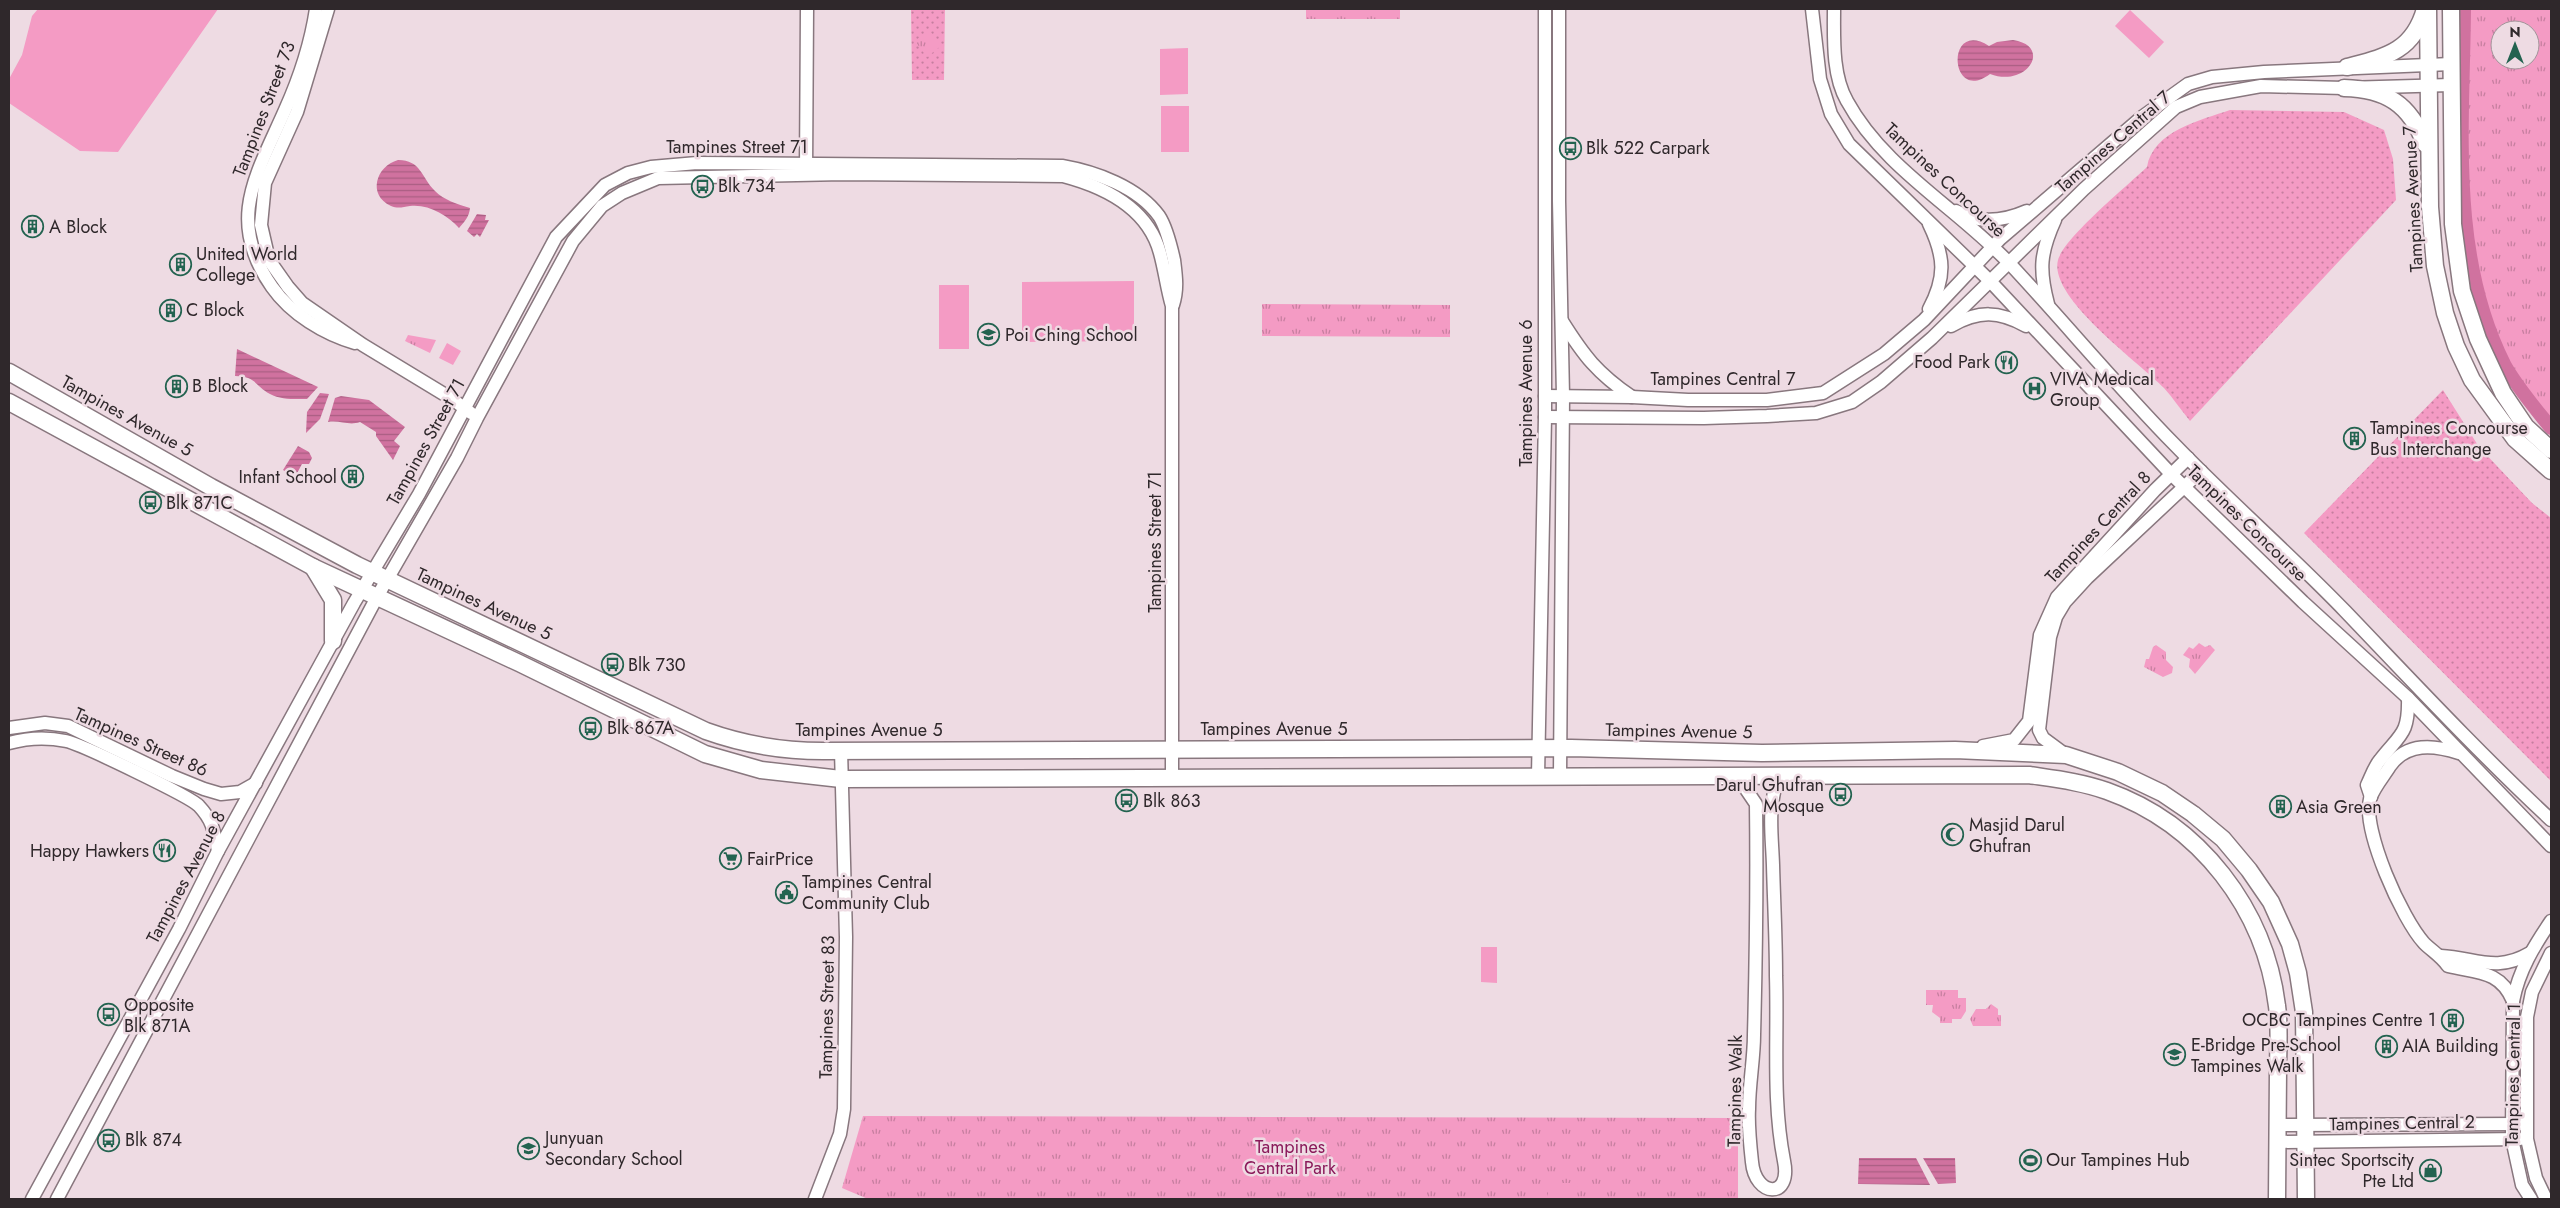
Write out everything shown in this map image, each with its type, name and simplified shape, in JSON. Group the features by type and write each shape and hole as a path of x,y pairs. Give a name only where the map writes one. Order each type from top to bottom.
{"main road":[{"name":"Tampines Avenue 7","path":"2426,9 2430,208 2435,266 2445,313 2456,346 2472,380 2515,439 2551,471"},
{"path":"2347,67 2380,59 2401,48 2416,28 2426,9"},
{"path":"2451,9 2453,224 2462,291 2478,339 2503,393 2526,427 2551,450"},
{"path":"2344,88 2373,91 2401,105 2415,122 2429,155"},
{"name":"Tampines Avenue 5","path":"9,372 211,486 387,580 706,731 736,742 767,748 841,750 1560,748 1762,753 1955,750 2066,755 2118,772 2162,793 2193,814 2223,839 2250,870 2271,902 2290,944 2298,973 2304,1012 2306,1199"},
{"path":"9,402 313,567 705,754 761,770 841,778 2029,775 2080,782 2109,791 2141,806 2179,831 2204,852 2238,894 2260,937 2269,962 2278,1008 2277,1199"},
{"path":"313,567 333,600 334,641"},
{"path":"1762,753 1773,762 1779,776"}],"street":[{"name":"Tampines Street 73","path":"316,9 287,107 254,179 249,204 251,244 257,264 279,296 293,310 340,338 363,345"},
{"name":"Tampines Street 73","path":"328,9 297,112 265,183 261,225 269,260 288,287 308,307 363,345 466,409 477,418"},
{"path":"806,170 807,9"},
{"name":"Tampines Avenue 6","path":"1538,776 1545,417 1545,9"},
{"name":"Tampines Avenue 6","path":"1559,9 1559,201 1563,396 1560,776"},
{"name":"Tampines Concourse","path":"1812,9 1820,79 1831,114 1849,144 1976,266 2171,474 2302,602 2408,698 2551,846"},
{"name":"Tampines Concourse","path":"1834,9 1835,54 1845,99 1872,139 1936,199 2009,262 2048,307 2188,458 2344,609 2466,738 2551,820"},
{"name":"Tampines Central 7","path":"1545,396 1767,400 1822,393 1884,354 1924,320 1992,247 2160,102 2188,84 2212,77 2347,67 2451,64"},
{"name":"Tampines Central 7","path":"1545,417 1704,418 1816,413 1852,402 1881,382 1937,334 2059,213 2176,107 2200,97 2262,86 2344,88 2452,85"},
{"name":"Tampines Street 71","path":"372,572 420,494 556,237 605,185 628,173 663,164 806,170 1063,176 1084,182 1112,194 1133,210 1148,226 1160,252 1172,306 1172,778"},
{"name":"Tampines Street 71","path":"387,580 458,458 477,418 573,241 602,206 622,193 658,178 806,170"},
{"name":"Tampines Central 7","path":"1936,199 1960,214 1976,219 2009,219 2040,205"},
{"name":"Tampines Concourse","path":"2048,307 2042,281 2041,260 2047,239 2059,213"},
{"name":"Tampines Concourse","path":"1924,320 1943,277 1941,255 1926,218"},
{"name":"Tampines Central 7","path":"1937,334 1973,315 1988,313 2014,319 2035,330"},
{"path":"1562,321 1586,358 1604,378 1632,397"},
{"name":"Tampines Central 8","path":"1955,750 2014,740 2020,733 2029,721 2040,635 2057,597 2188,458"},
{"name":"Tampines Central 8","path":"2066,755 2043,738 2039,730 2050,637 2056,617 2065,602 2086,578 2201,471"},
{"name":"Tampines Avenue 8","path":"32,1199 179,929 218,851 372,572"},
{"path":"57,1199 387,580"},
{"path":"2408,698 2406,727 2403,735 2378,762 2367,785 2371,797 2369,824 2383,867 2412,926 2424,943 2441,956 2448,966 2484,974 2503,981 2514,1001"},
{"name":"Tampines Street 86","path":"9,728 45,724 68,726 172,776 221,794 240,792 256,783"},
{"name":"Tampines Street 86","path":"9,743 44,739 66,741 88,748 198,804 213,824 218,851"},
{"path":"2371,797 2397,757 2414,748 2437,746 2462,754"},
{"name":"Tampines Street 83","path":"815,1199 840,1134 844,1109 846,937 841,750"},
{"path":"166,788 172,776"},
{"name":"Tampines Walk","path":"1737,776 1756,804 1754,1036 1748,1106 1749,1137 1754,1177 1760,1184 1771,1189 1783,1184 1786,1169 1777,1114 1776,978 1771,830 1771,798 1779,776"},
{"name":"Tampines Central 1","path":"2531,1199 2522,1184 2512,1139 2514,1001 2516,984 2530,953 2551,921"},
{"path":"2441,956 2486,964 2503,964 2514,962 2530,953"},
{"name":"Tampines Central 1","path":"2546,1199 2536,1178 2527,1138 2527,1017 2532,992 2551,953"},
{"name":"Tampines Central 2","path":"2278,1125 2527,1124"},
{"name":"Tampines Central 2","path":"2277,1142 2527,1138"}],"green space":[{"path":"38,9 218,9 118,152 80,151 9,103 9,79 22,55 32,16"},
{"path":"911,9 945,9 944,80 912,80"},
{"path":"1306,9 1400,9 1400,19 1306,19"},
{"path":"2468,9 2551,9 2551,423 2525,390 2505,357 2490,324 2480,290 2474,254 2468,179"},
{"path":"2130,10 2164,42 2149,58 2115,26"},
{"path":"929,30 941,46 927,57 915,41"},
{"path":"1188,48 1188,94 1160,95 1160,49"},
{"path":"1161,106 1189,106 1189,152 1161,152"},
{"path":"2230,110 2344,112 2384,130 2393,159 2396,200 2190,421 2164,388 2117,347 2081,311 2067,293 2059,275 2058,260 2063,250 2084,226 2147,167 2151,155 2158,144 2180,129"},
{"path":"1134,281 1134,341 1022,342 1022,282"},
{"path":"939,285 969,285 969,349 939,349"},
{"path":"1262,304 1450,305 1450,337 1262,336"},
{"path":"408,335 436,340 430,353 405,341"},
{"path":"447,343 461,351 453,365 439,358"},
{"path":"2443,390 2479,447 2532,503 2551,518 2551,781 2304,533"},
{"path":"2199,643 2205,647 2210,645 2215,650 2195,674 2189,667 2190,659 2183,655 2189,647 2193,649"},
{"path":"2156,645 2166,652 2166,660 2173,667 2172,673 2163,677 2144,667 2146,659 2149,659 2153,647"},
{"path":"1481,947 1497,947 1497,983 1481,982"},
{"path":"1926,990 1958,990 1958,998 1966,998 1966,1011 1961,1019 1952,1019 1952,1023 1940,1023 1940,1018 1932,1012 1933,1005 1926,1005"},
{"path":"1991,1004 1998,1009 1998,1015 2001,1015 2001,1026 1973,1026 1970,1019 1976,1009 1986,1009"},
{"name":"Tampines Central Park","path":"863,1116 1738,1118 1738,1199 868,1199 842,1188"},
{"path":"1548,1183 1578,1183 1577,1199 1548,1199"}],"shaded area":[{"path":"1975,40 1989,46 1997,42 2013,40 2025,44 2031,50 2033,57 2024,71 2003,77 1990,74 1976,81 1966,79 1960,71 1959,51 1965,43"},
{"path":"398,160 412,163 416,166 430,186 442,197 470,208 468,216 459,228 437,211 417,206 396,207 384,201 379,195 377,181 384,168"},
{"path":"477,214 486,215 485,220 489,220 480,237 477,234 474,237 467,231"},
{"path":"237,349 318,387 307,399 274,396 251,380 242,376 235,376"},
{"path":"320,393 329,394 320,419 306,433 307,412"},
{"path":"341,396 369,400 405,427 394,441 400,446 393,460 376,436 376,432 360,422 328,422 335,398"},
{"path":"298,446 309,452 312,458 309,464 302,464 295,477 283,470"},
{"path":"1859,1158 1916,1158 1930,1185 1858,1184"},
{"path":"1923,1158 1955,1158 1956,1183 1938,1184"}],"waterway":[{"path":"2464,9 2462,99 2463,190 2474,279 2486,322 2504,364 2520,389 2551,428"}],"place":[{"name":"Blk 522 Carpark","path":"1570,148"},
{"name":"Blk 734","path":"702,186"},
{"name":"A Block","path":"33,227"},
{"name":"United World College","path":"180,264"},
{"name":"C Block","path":"170,310"},
{"name":"Poi Ching School","path":"989,335"},
{"name":"Food Park","path":"2006,362"},
{"name":"B Block","path":"176,386"},
{"name":"VIVA Medical Group","path":"2034,389"},
{"name":"Tampines Concourse Bus Interchange","path":"2354,438"},
{"name":"Infant School","path":"353,477"},
{"name":"Blk 871C","path":"150,503"},
{"name":"Blk 730","path":"612,665"},
{"name":"Blk 867A","path":"591,728"},
{"name":"Darul Ghufran Mosque","path":"1840,795"},
{"name":"Blk 863","path":"1127,801"},
{"name":"Asia Green","path":"2280,807"},
{"name":"Masjid Darul Ghufran","path":"1953,835"},
{"name":"Happy Hawkers","path":"165,851"},
{"name":"FairPrice","path":"731,859"},
{"name":"Tampines Central Community Club","path":"786,892"},
{"name":"Opposite Blk 871A","path":"108,1015"},
{"name":"OCBC Tampines Centre 1","path":"2452,1020"},
{"name":"AIA Building","path":"2386,1046"},
{"name":"E-Bridge Pre-School Tampines Walk","path":"2175,1055"},
{"name":"Blk 874","path":"109,1140"},
{"name":"Junyuan Secondary School","path":"529,1148"},
{"name":"Our Tampines Hub","path":"2030,1160"},
{"name":"Sintec Sportscity Pte Ltd","path":"2430,1170"}]}
